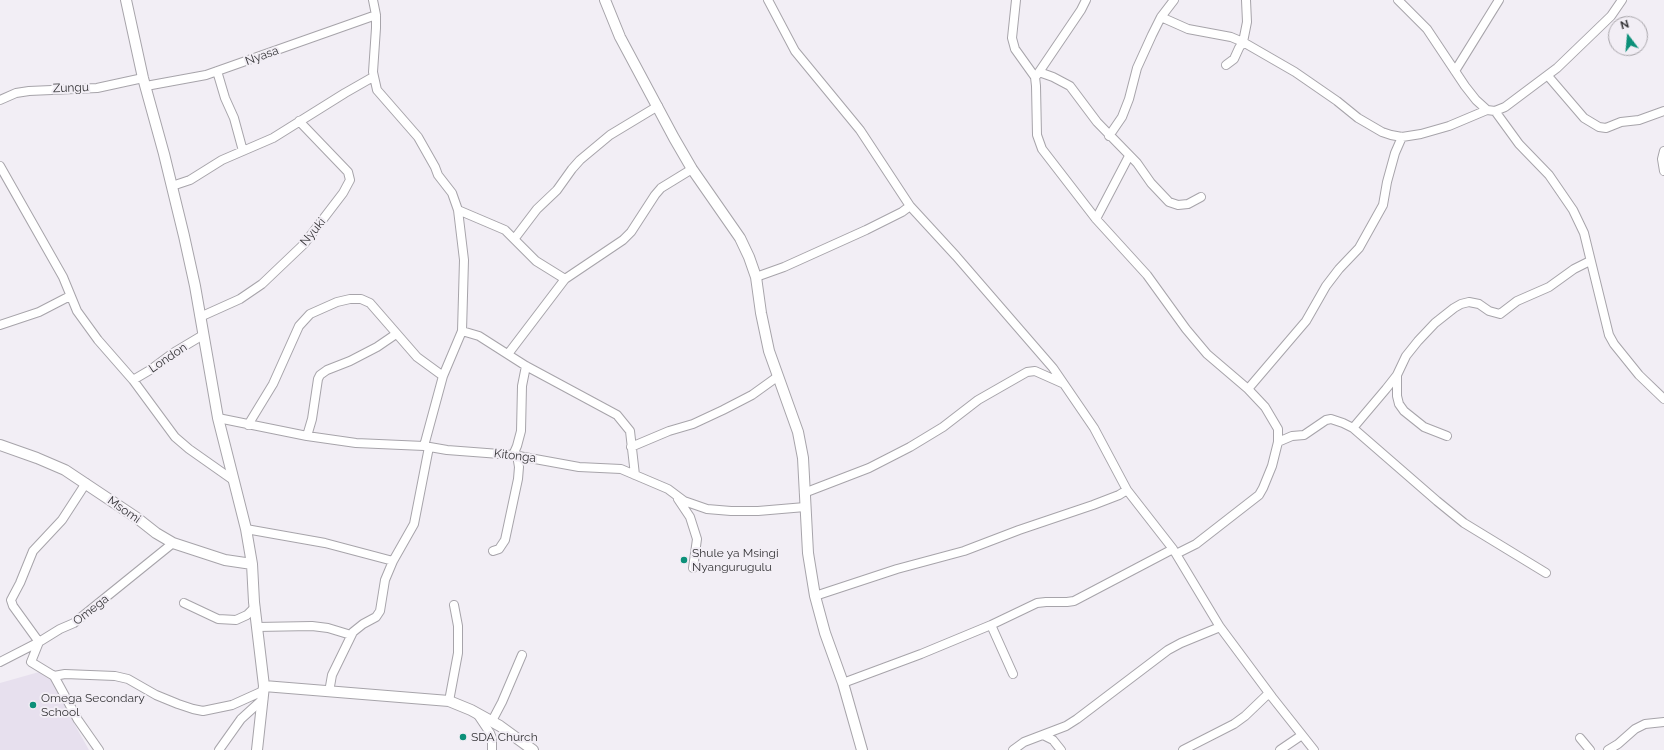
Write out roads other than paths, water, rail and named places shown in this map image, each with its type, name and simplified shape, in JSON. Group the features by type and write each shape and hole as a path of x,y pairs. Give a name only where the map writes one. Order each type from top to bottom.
{"street":[{"path":"126,0 185,243 218,418 246,529 252,564 263,692 257,750"},
{"path":"329,692 332,675 351,635 358,628 376,618 385,580 393,561 414,524 426,447 443,376 462,331 464,260 458,210 452,194 438,175 418,137 381,97 377,90 373,77 376,14 373,0"},
{"path":"605,0 620,37 692,169 740,238 749,257 756,278 766,336 777,377 798,432 803,458 808,553 815,596 825,633 843,683 862,750"},
{"path":"768,0 795,51 860,130 910,206 956,256 1049,363 1094,428 1127,490 1175,552 1220,627 1269,694 1314,750"},
{"path":"1016,0 1012,38 1015,49 1037,75 1053,77 1070,86 1109,136 1129,156 1169,202 1178,205 1188,204 1201,197"},
{"path":"843,683 991,625 1037,603 1067,602 1074,600 1175,552 1196,544 1259,495 1268,478 1278,442 1278,429 1276,423 1265,407 1248,390 1207,354 1186,329 1144,271 1096,219 1046,156 1038,142 1036,120 1037,75 1081,10 1086,0"},
{"path":"1109,136 1122,117 1129,100 1140,63 1161,17 1174,0"},
{"path":"1226,65 1234,59 1243,42 1247,22 1246,0"},
{"path":"1398,0 1426,29 1465,86 1491,110 1519,144 1549,175 1566,199 1584,233 1609,335 1617,348 1639,375 1664,399"},
{"path":"1455,71 1499,0"},
{"path":"1161,17 1188,29 1231,37 1243,42 1294,72 1337,101 1358,118 1382,132 1402,137 1421,134 1449,126 1491,110 1505,107 1548,76 1611,16 1622,0"},
{"name":"Nyasa","path":"145,82 206,75 376,14"},
{"path":"217,71 225,98 234,118 243,151"},
{"path":"1548,76 1584,118 1599,127 1606,128 1620,122 1639,120 1664,111"},
{"path":"172,186 190,180 222,160 274,138 344,93 373,77"},
{"name":"Zungu","path":"0,100 16,93 29,91 97,88 145,82"},
{"path":"515,238 537,209 556,190 580,160 610,135 658,106"},
{"name":"Nyuki","path":"200,317 240,299 262,284 304,244 343,194 350,180 348,172 299,121"},
{"path":"1248,390 1306,321 1326,286 1339,269 1359,248 1383,204 1395,153 1402,137"},
{"path":"1664,151 1662,159 1664,171"},
{"path":"1096,219 1129,156"},
{"path":"0,166 63,277 70,296 78,311 98,340 133,380 175,437 189,449 233,480"},
{"path":"508,354 565,279 623,240 635,227 655,195 668,182 692,169"},
{"path":"756,278 866,230 902,212 910,206"},
{"path":"458,210 497,225 515,238 523,249 536,261 565,279"},
{"path":"1353,428 1397,375 1406,356 1435,323 1461,304 1469,302 1479,304 1489,311 1500,314 1517,301 1549,287 1590,261"},
{"path":"0,325 39,312 70,296"},
{"path":"248,425 275,380 298,326 310,314 337,302 350,299 361,299 373,305 417,357 443,376"},
{"path":"462,331 479,336 526,366 617,415 630,430 634,475"},
{"path":"307,436 312,419 318,379 320,375 327,370 350,361 377,347 396,334"},
{"name":"London","path":"133,380 203,335"},
{"path":"493,551 499,549 505,540 518,479 519,467 515,455 521,431 522,386 526,366"},
{"path":"804,493 869,468 910,447 943,427 978,400 1027,372 1035,371 1063,383"},
{"path":"1397,375 1397,396 1399,404 1404,411 1424,426 1447,436"},
{"path":"631,447 669,431 693,424 723,410 752,395 777,377"},
{"name":"Kitonga","path":"218,418 307,436 356,443 426,447 515,455 579,467 621,469 668,489 675,495 693,505 707,509 758,511 805,507"},
{"path":"1278,442 1292,436 1304,435 1311,432 1326,420 1337,420 1353,428 1452,514 1504,549 1546,573"},
{"name":"Msomi","path":"0,445 38,458 65,470 173,544 225,560 252,564"},
{"path":"86,483 62,520 33,551 20,583 11,600 13,606 39,642 32,662 54,676 78,720 99,750"},
{"path":"815,596 878,575 964,551 1019,530 1094,505 1119,495 1127,490"},
{"path":"675,495 686,510 697,539 693,568"},
{"path":"246,529 325,543 393,561"},
{"name":"Omega","path":"0,662 39,642 60,629 74,623 173,544"},
{"path":"184,603 218,619 236,620 247,615 255,607"},
{"path":"449,701 458,653 458,626 454,605"},
{"path":"991,625 1013,674"},
{"path":"258,627 312,626 328,628 351,635"},
{"path":"1014,750 1024,742 1066,726 1078,719 1168,650 1220,627"},
{"path":"492,722 522,655"},
{"path":"54,676 65,674 115,676 128,679 156,695 178,704 203,711 232,705 263,692 329,692 428,698 449,701 477,713 533,750"},
{"path":"219,750 263,692"},
{"path":"1183,750 1234,724 1246,716 1269,694"},
{"path":"477,713 490,732 492,738 492,750"},
{"path":"1608,750 1618,744 1635,729 1646,724 1664,722"},
{"path":"1280,750 1302,734"},
{"path":"1043,735 1052,740 1061,750"},
{"path":"1580,738 1590,750"}],"place":[{"name":"Shule ya Msingi Nyangurugulu","path":"684,560"},
{"name":"Omega Secondary School","path":"33,705"},
{"name":"SDA Church","path":"463,737"}]}
